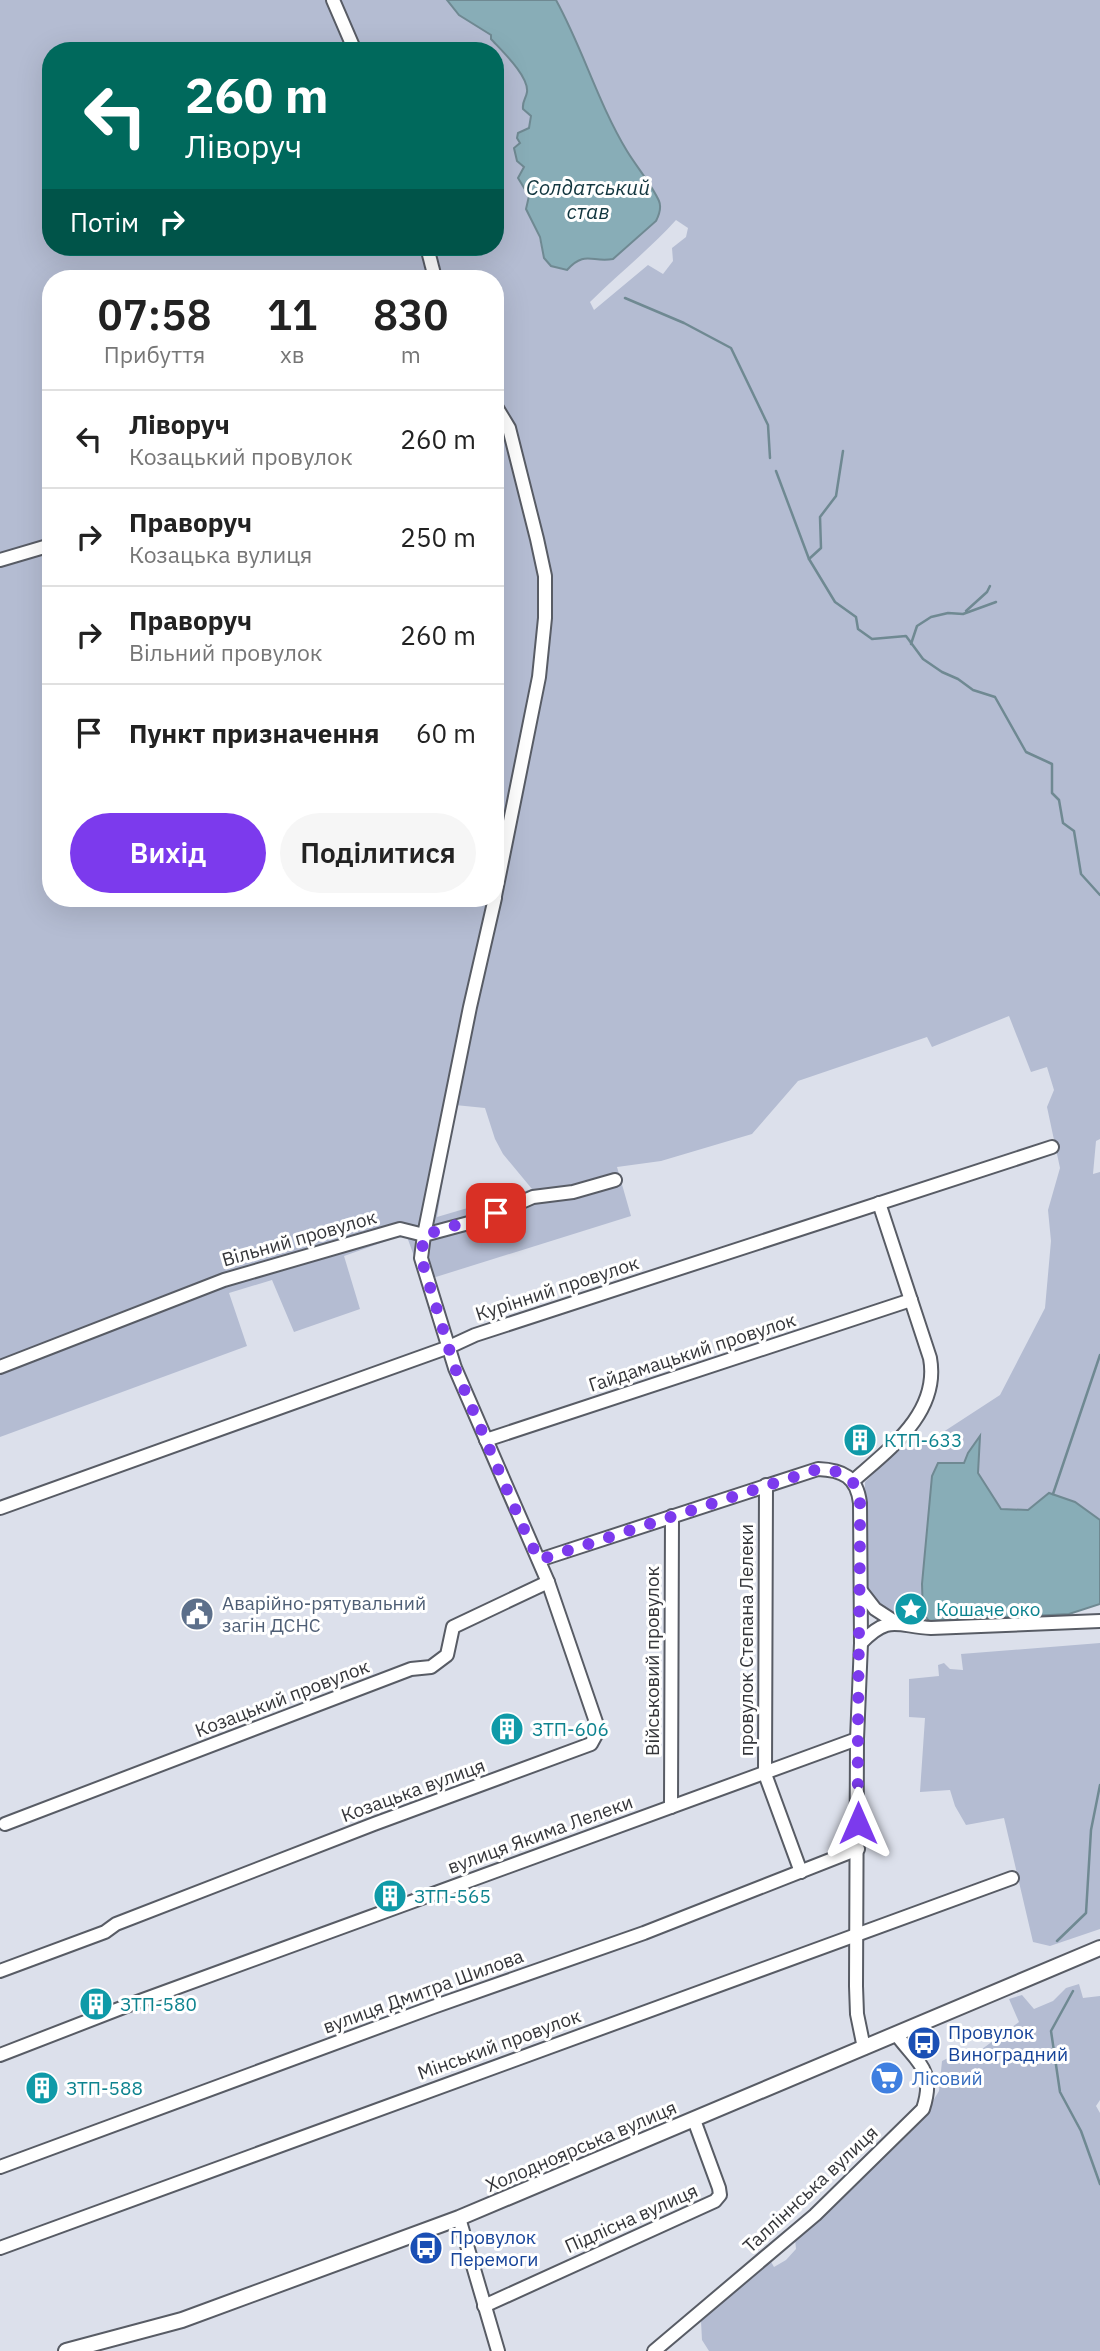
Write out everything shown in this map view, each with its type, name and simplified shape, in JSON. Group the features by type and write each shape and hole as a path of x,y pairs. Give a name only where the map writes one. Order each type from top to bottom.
{"main road":[{"name":"Холодноярська вулиця","path":"66,2351 182,2320 459,2218 1100,1948"}],"street":[{"path":"333,0 351,42"},
{"path":"504,421 509,428 545,576 545,618 539,677 504,852"},
{"path":"0,560 42,548"},
{"path":"424,1235 493,907"},
{"name":"Курінний провулок","path":"0,1508 488,1331 1052,1147"},
{"name":"Вільний провулок","path":"0,1367 224,1280 400,1229 424,1235 480,1220 533,1197 573,1192 615,1180"},
{"path":"853,1481 900,1438 919,1414 932,1387 930,1358 879,1203"},
{"name":"Козацька вулиця","path":"0,1971 105,1932 116,1924 322,1844 591,1744 597,1733 596,1722 548,1582 455,1368 421,1258 424,1235"},
{"name":"Гайдамацький провулок","path":"486,1440 911,1300"},
{"path":"539,1560 818,1469 831,1470 853,1481 860,1503 861,1643 857,1739 856,1934 857,2014 864,2048"},
{"name":"провулок Степана Лелеки","path":"766,1485 765,1774 801,1872"},
{"name":"Військовий провулок","path":"671,1807 672,1516"},
{"name":"Козацький провулок","path":"5,1824 411,1669 431,1667 447,1655 453,1627 548,1582"},
{"path":"860,1591 874,1609 895,1622 912,1627 1100,1621"},
{"path":"861,1643 874,1629 895,1622"},
{"name":"вулиця Якима Лелеки","path":"0,2055 129,2005 857,1739"},
{"name":"вулиця Дмитра Шилова","path":"0,2167 433,2007 644,1933 858,1849"},
{"name":"Мінський провулок","path":"0,2248 1012,1878"},
{"name":"Талліннська вулиця","path":"654,2351 815,2215 923,2109 928,2094 928,2079 921,2062 896,2034"},
{"name":"Підлісна вулиця","path":"484,2306 715,2201 720,2195 719,2188 694,2120"},
{"path":"459,2218 498,2351"}],"shaded area":[{"path":"0,0 447,0 459,15 491,35 493,42 42,42 42,256 504,256 504,54 514,64 526,86 523,109 531,116 529,129 524,132 520,143 524,167 518,178 529,196 526,209 539,237 544,258 575,260 590,257 608,260 613,259 656,221 658,204 650,185 617,133 556,0 1100,0 1100,1139 1096,1141 1093,1174 1100,1172 1100,1520 1075,1502 1053,1494 1028,1510 1001,1509 978,1473 979,1437 964,1463 938,1463 932,1476 922,1584 923,1613 929,1621 899,1617 873,1598 864,1583 865,1482 907,1439 934,1438 1000,1395 1045,1308 1051,1241 1048,1210 1060,1168 1047,1107 1054,1090 1047,1067 1031,1072 1009,1016 932,1047 927,1037 798,1081 752,1134 661,1161 617,1167 631,1216 423,1281 406,1234 344,1256 360,1309 294,1332 272,1280 229,1293 247,1346 0,1437","holes":["676,220 688,228 686,237 672,248 673,261 663,274 648,265 594,310 590,302","455,1105 485,1108 503,1154 532,1189 437,1217"]},
{"path":"1100,1643 1100,1929 1050,1946 1033,1942 1004,1818 966,1825 955,1806 950,1790 920,1792 925,1718 909,1717 909,1679 939,1676 938,1665 944,1663 950,1669 963,1670 961,1654"},
{"path":"1079,1984 1083,1998 1100,1996 1100,2100 1096,2106 1100,2113 1100,2351 709,2351 702,2340 701,2321 770,2260 774,2267 786,2260 796,2249 795,2239 837,2203 928,2109 939,2091 942,2061 956,2054 967,2060 1019,2022 1009,1999 1022,1995 1034,2009 1053,2001 1066,1988"}],"water":[{"name":"Солдатський став","path":"447,0 556,0 617,133 660,204 656,221 613,259 579,260 567,270 551,266 544,258 540,237 526,209 529,196 518,178 524,167 517,161 514,148 520,143 518,133 529,128 531,116 523,109 527,92 524,79 504,53 504,42 494,42 491,35 459,15"},
{"path":"980,1436 978,1473 1001,1509 1028,1510 1049,1493 1075,1502 1100,1520 1100,1604 1069,1614 929,1621 923,1613 922,1584 932,1476 938,1463 964,1463"}],"waterway":[{"path":"625,298 684,323 731,348 768,425 770,458"},
{"path":"809,559 821,548 820,517 836,496 843,451"},
{"path":"776,471 809,559 835,602 856,617 858,629 872,639 906,636 923,659 973,690 995,697 1026,752 1052,764 1052,793 1059,800 1063,823 1074,831 1081,874 1100,895"},
{"path":"966,611 990,586"},
{"path":"911,644 917,626 931,617 948,613 963,614 996,602"},
{"path":"1053,1494 1100,1355"},
{"path":"1057,1941 1086,1913 1091,1830 1100,1785"},
{"path":"1073,1991 1051,2031 1060,2092 1081,2131 1100,2184"}],"place":[{"name":"КТП-633","path":"860,1440"},
{"name":"Кошаче око","path":"911,1609"},
{"name":"Аварійно-рятувальний загін ДСНС","path":"197,1614"},
{"name":"ЗТП-606","path":"507,1729"},
{"name":"ЗТП-565","path":"390,1896"},
{"name":"ЗТП-580","path":"96,2004"},
{"name":"Провулок Виноградний","path":"924,2043"},
{"name":"Лісовий","path":"887,2078"},
{"name":"ЗТП-588","path":"42,2088"},
{"name":"Провулок Перемоги","path":"426,2248"}],"route":[{"path":"496,1213 424,1235 421,1258 455,1368 539,1560 818,1469 843,1474 853,1481 860,1503 858,1823"}]}
